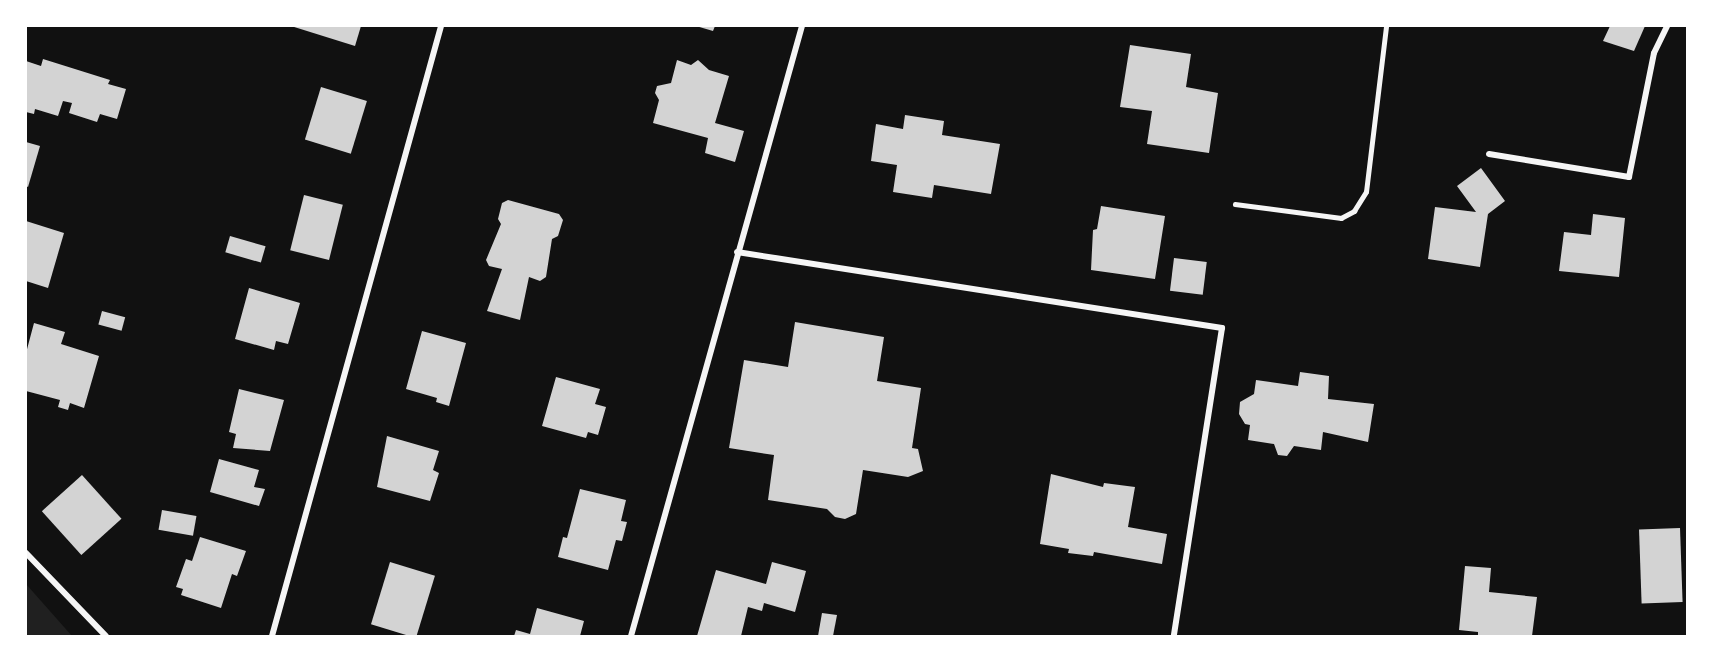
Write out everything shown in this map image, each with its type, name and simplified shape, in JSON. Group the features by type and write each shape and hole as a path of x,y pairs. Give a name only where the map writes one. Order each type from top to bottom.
{"street":[{"path":"272,636 441,26"},
{"path":"631,636 802,26"},
{"path":"1489,154 1629,177 1654,52 1666,26"},
{"path":"737,252 1222,328 1174,636"},
{"path":"26,553 106,636"}],"lane":[{"path":"1235,204 1341,218 1354,211 1366,192 1386,26"}],"shaded area":[{"path":"26,584 72,636 26,636"}],"building":[{"path":"291,26 361,26 355,46"},
{"path":"696,26 715,26 713,31"},
{"path":"1610,26 1645,26 1634,51 1603,41"},
{"path":"1130,45 1191,54 1186,87 1218,93 1209,153 1147,144 1152,111 1120,107"},
{"path":"43,59 110,80 108,84 126,89 117,119 100,114 97,122 69,113 72,103 63,101 58,116 35,109 34,114 26,112 26,61 41,66"},
{"path":"677,60 691,65 698,60 709,70 729,76 715,123 744,131 735,162 705,153 708,138 653,123 659,100 655,93 657,86 671,83"},
{"path":"321,87 367,101 351,154 305,140"},
{"path":"905,115 944,121 942,135 1000,144 991,194 934,185 932,198 893,192 897,165 871,161 876,124 903,129"},
{"path":"26,142 40,146 28,187 26,186"},
{"path":"1481,168 1505,201 1488,214 1480,267 1428,259 1435,207 1476,212 1457,186"},
{"path":"304,195 343,205 329,260 290,250"},
{"path":"508,200 559,214 563,220 558,236 552,239 546,277 540,281 529,277 520,320 487,311 502,269 489,266 486,260 501,224 498,219 502,203"},
{"path":"1101,206 1165,216 1155,279 1091,270 1093,230 1097,229"},
{"path":"1593,214 1625,218 1619,277 1559,271 1564,232 1591,235"},
{"path":"26,221 64,233 48,288 26,281"},
{"path":"230,236 266,246 261,263 225,252"},
{"path":"1174,258 1207,262 1203,295 1170,291"},
{"path":"249,288 300,303 288,344 276,341 274,350 235,339"},
{"path":"102,311 125,317 122,331 98,325"},
{"path":"795,322 884,337 877,381 921,388 912,448 918,449 923,471 908,477 863,470 856,514 845,519 835,517 827,509 768,500 774,455 729,448 744,360 788,367"},
{"path":"34,323 65,332 61,344 99,356 84,408 70,403 68,410 58,407 60,400 26,391 26,353"},
{"path":"422,331 466,343 449,406 436,402 437,398 406,389"},
{"path":"1300,372 1329,376 1328,399 1374,404 1368,442 1323,432 1321,450 1294,446 1287,456 1278,455 1274,444 1248,440 1250,425 1245,424 1239,414 1240,402 1254,394 1256,380 1298,386"},
{"path":"556,377 600,389 595,404 606,407 598,435 588,432 586,438 542,426"},
{"path":"239,389 284,400 270,451 233,448 236,434 229,432"},
{"path":"387,436 439,451 433,470 439,473 430,501 377,487"},
{"path":"219,459 259,470 254,487 265,489 259,506 210,492"},
{"path":"1051,474 1103,487 1104,483 1135,487 1128,527 1167,534 1162,564 1094,552 1093,556 1068,553 1069,549 1040,544"},
{"path":"82,475 121,519 81,555 42,511"},
{"path":"580,489 626,500 621,521 627,522 622,541 616,540 608,570 558,557 563,537 567,538"},
{"path":"162,510 196,516 193,536 159,530"},
{"path":"1680,528 1683,602 1642,603 1639,529"},
{"path":"200,537 246,551 237,576 232,574 221,608 181,595 183,589 176,587 186,559 192,561"},
{"path":"390,562 435,576 417,636 371,624"},
{"path":"772,562 806,571 795,612 764,603 762,611 748,607 741,636 697,636 716,570 766,584"},
{"path":"1465,566 1491,568 1489,592 1537,597 1532,636 1478,636 1478,632 1459,630"},
{"path":"537,608 584,621 580,636 514,636 516,630 530,634"},
{"path":"822,613 837,615 833,636 818,636"}]}
